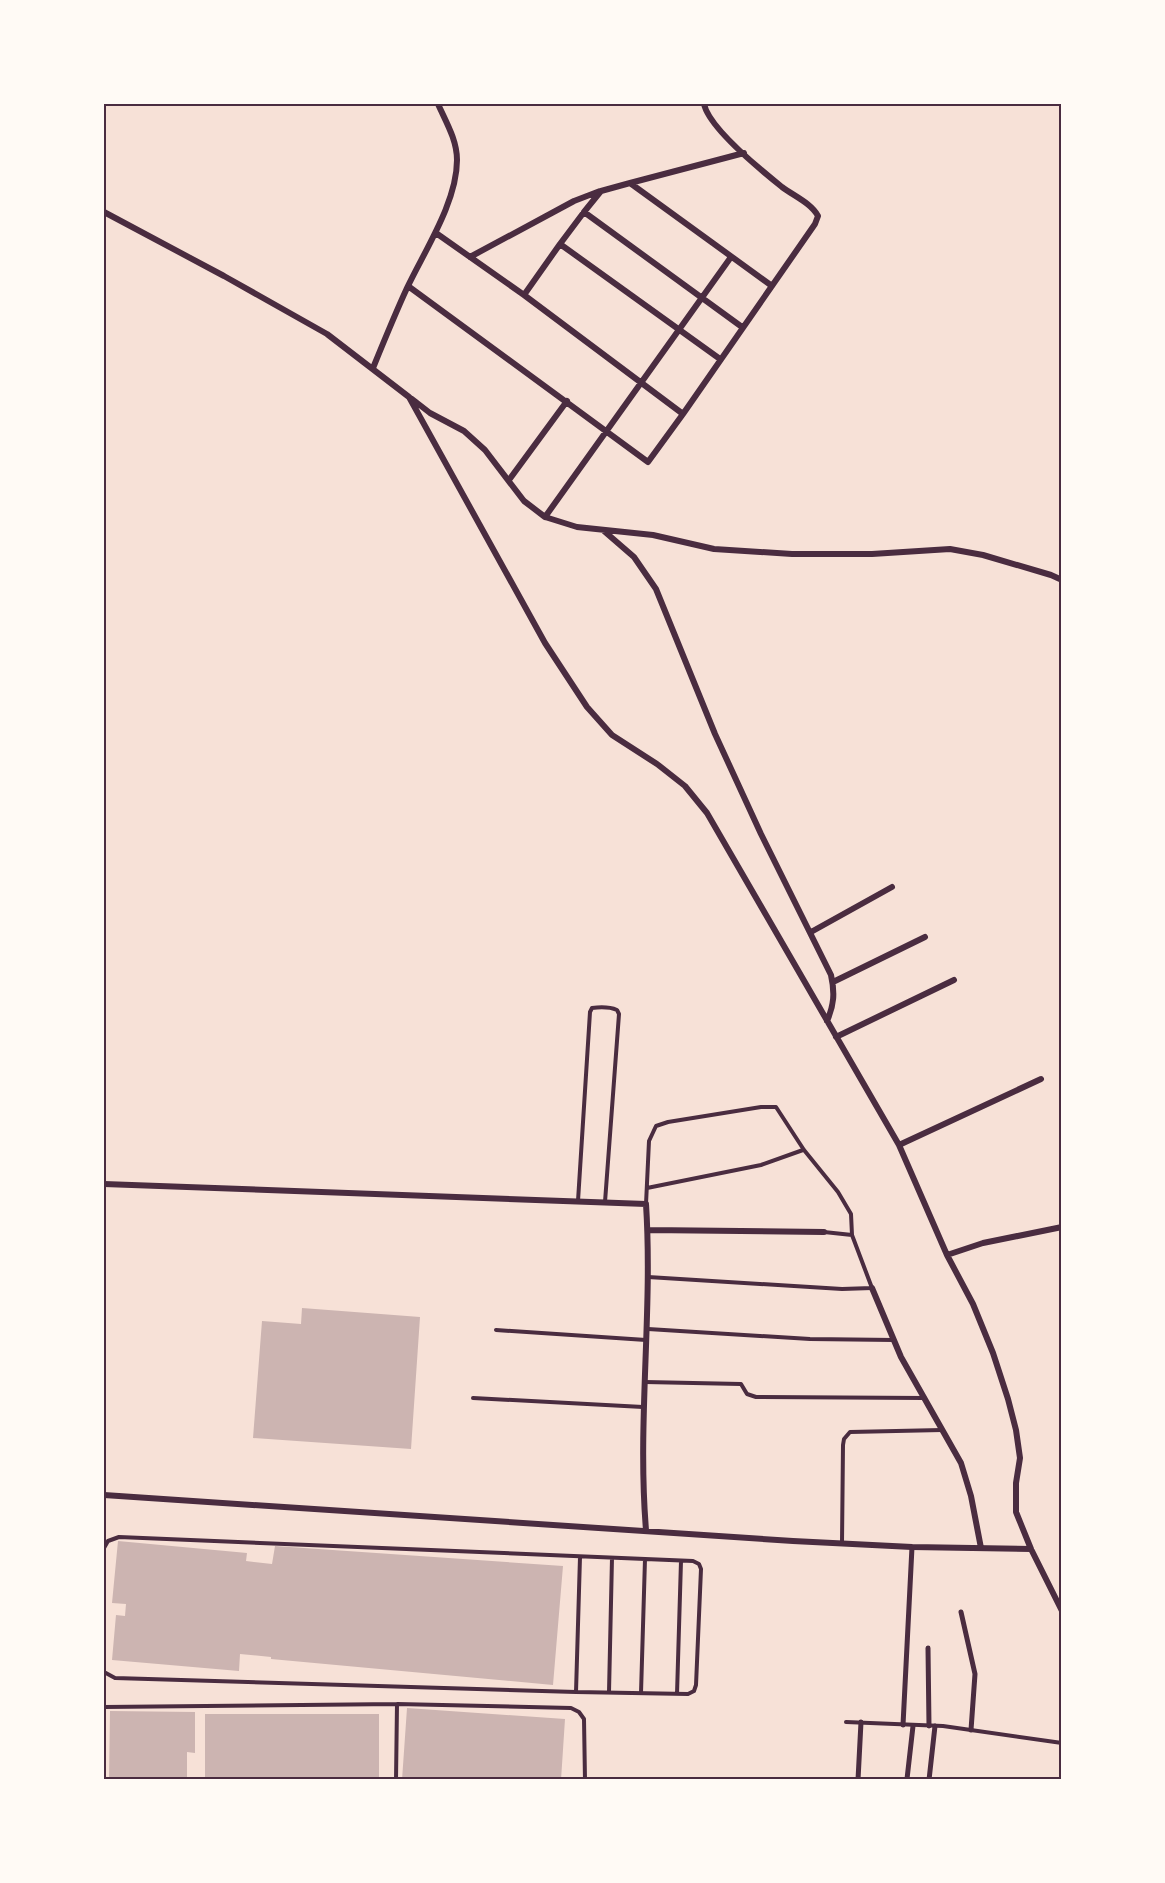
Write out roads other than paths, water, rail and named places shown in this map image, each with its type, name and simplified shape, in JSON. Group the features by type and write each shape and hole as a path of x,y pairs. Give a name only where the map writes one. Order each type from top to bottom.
{"street":[{"path":"373,368 408,286 444,214 457,162 456,144 438,104"},
{"path":"408,286 648,462 816,224 818,216 814,210 782,186 718,129 704,104"},
{"path":"470,257 574,201 601,191 744,153"},
{"path":"630,183 772,286"},
{"path":"524,295 601,191"},
{"path":"104,212 327,334 430,413 464,431 484,450 524,501 545,517 578,527 652,535 714,549 792,554 872,554 950,549 983,555 1062,580"},
{"path":"584,212 742,327"},
{"path":"436,233 524,295 683,414"},
{"path":"561,244 720,359"},
{"path":"545,517 731,257"},
{"path":"409,397 551,652 588,707 612,735 657,764 685,786 707,813 899,1145 947,1255 973,1304 993,1353 1008,1399 1020,1458 1016,1483 1016,1512 1031,1549 1062,1611"},
{"path":"509,480 567,401"},
{"path":"603,530 634,557 656,589 715,734 761,834 831,975 835,997 827,1022"},
{"path":"811,932 892,887"},
{"path":"833,982 925,937"},
{"path":"836,1037 954,980"},
{"path":"899,1145 1041,1079"},
{"path":"104,1184 646,1204 648,1230 644,1503 646,1530"},
{"path":"947,1255 983,1243 1062,1227"},
{"path":"648,1230 824,1232"},
{"path":"872,1288 901,1357 962,1463 981,1548"},
{"path":"104,1495 842,1544 1031,1549"},
{"path":"903,1725 912,1547"},
{"path":"961,1612 975,1674 971,1730"},
{"path":"928,1648 932,1726 929,1779"},
{"path":"858,1779 861,1722"},
{"path":"907,1779 913,1726"}],"lane":[{"path":"578,1201 590,1012 592,1008 597,1007 613,1008 619,1014 605,1202"},
{"path":"646,1204 649,1141 656,1126 668,1122 769,1106 776,1107 804,1150 838,1192 851,1214 852,1235 872,1288 842,1289 647,1277"},
{"path":"647,1188 761,1165 804,1150"},
{"path":"824,1232 852,1235"},
{"path":"648,1329 810,1339 894,1340"},
{"path":"496,1330 646,1340"},
{"path":"645,1382 741,1384 747,1394 756,1397 926,1398"},
{"path":"473,1398 645,1408"},
{"path":"842,1544 843,1445 849,1432 944,1430"},
{"path":"104,1548 108,1541 119,1537 693,1561 699,1564 701,1569 696,1685 694,1691 688,1694 115,1678 104,1672"},
{"path":"576,1692 580,1557"},
{"path":"609,1692 612,1558"},
{"path":"641,1693 645,1559"},
{"path":"677,1694 681,1561"},
{"path":"104,1707 397,1704 571,1708 579,1712 584,1719 585,1779"},
{"path":"396,1779 397,1704"},
{"path":"846,1722 932,1726 1062,1743"}]}
